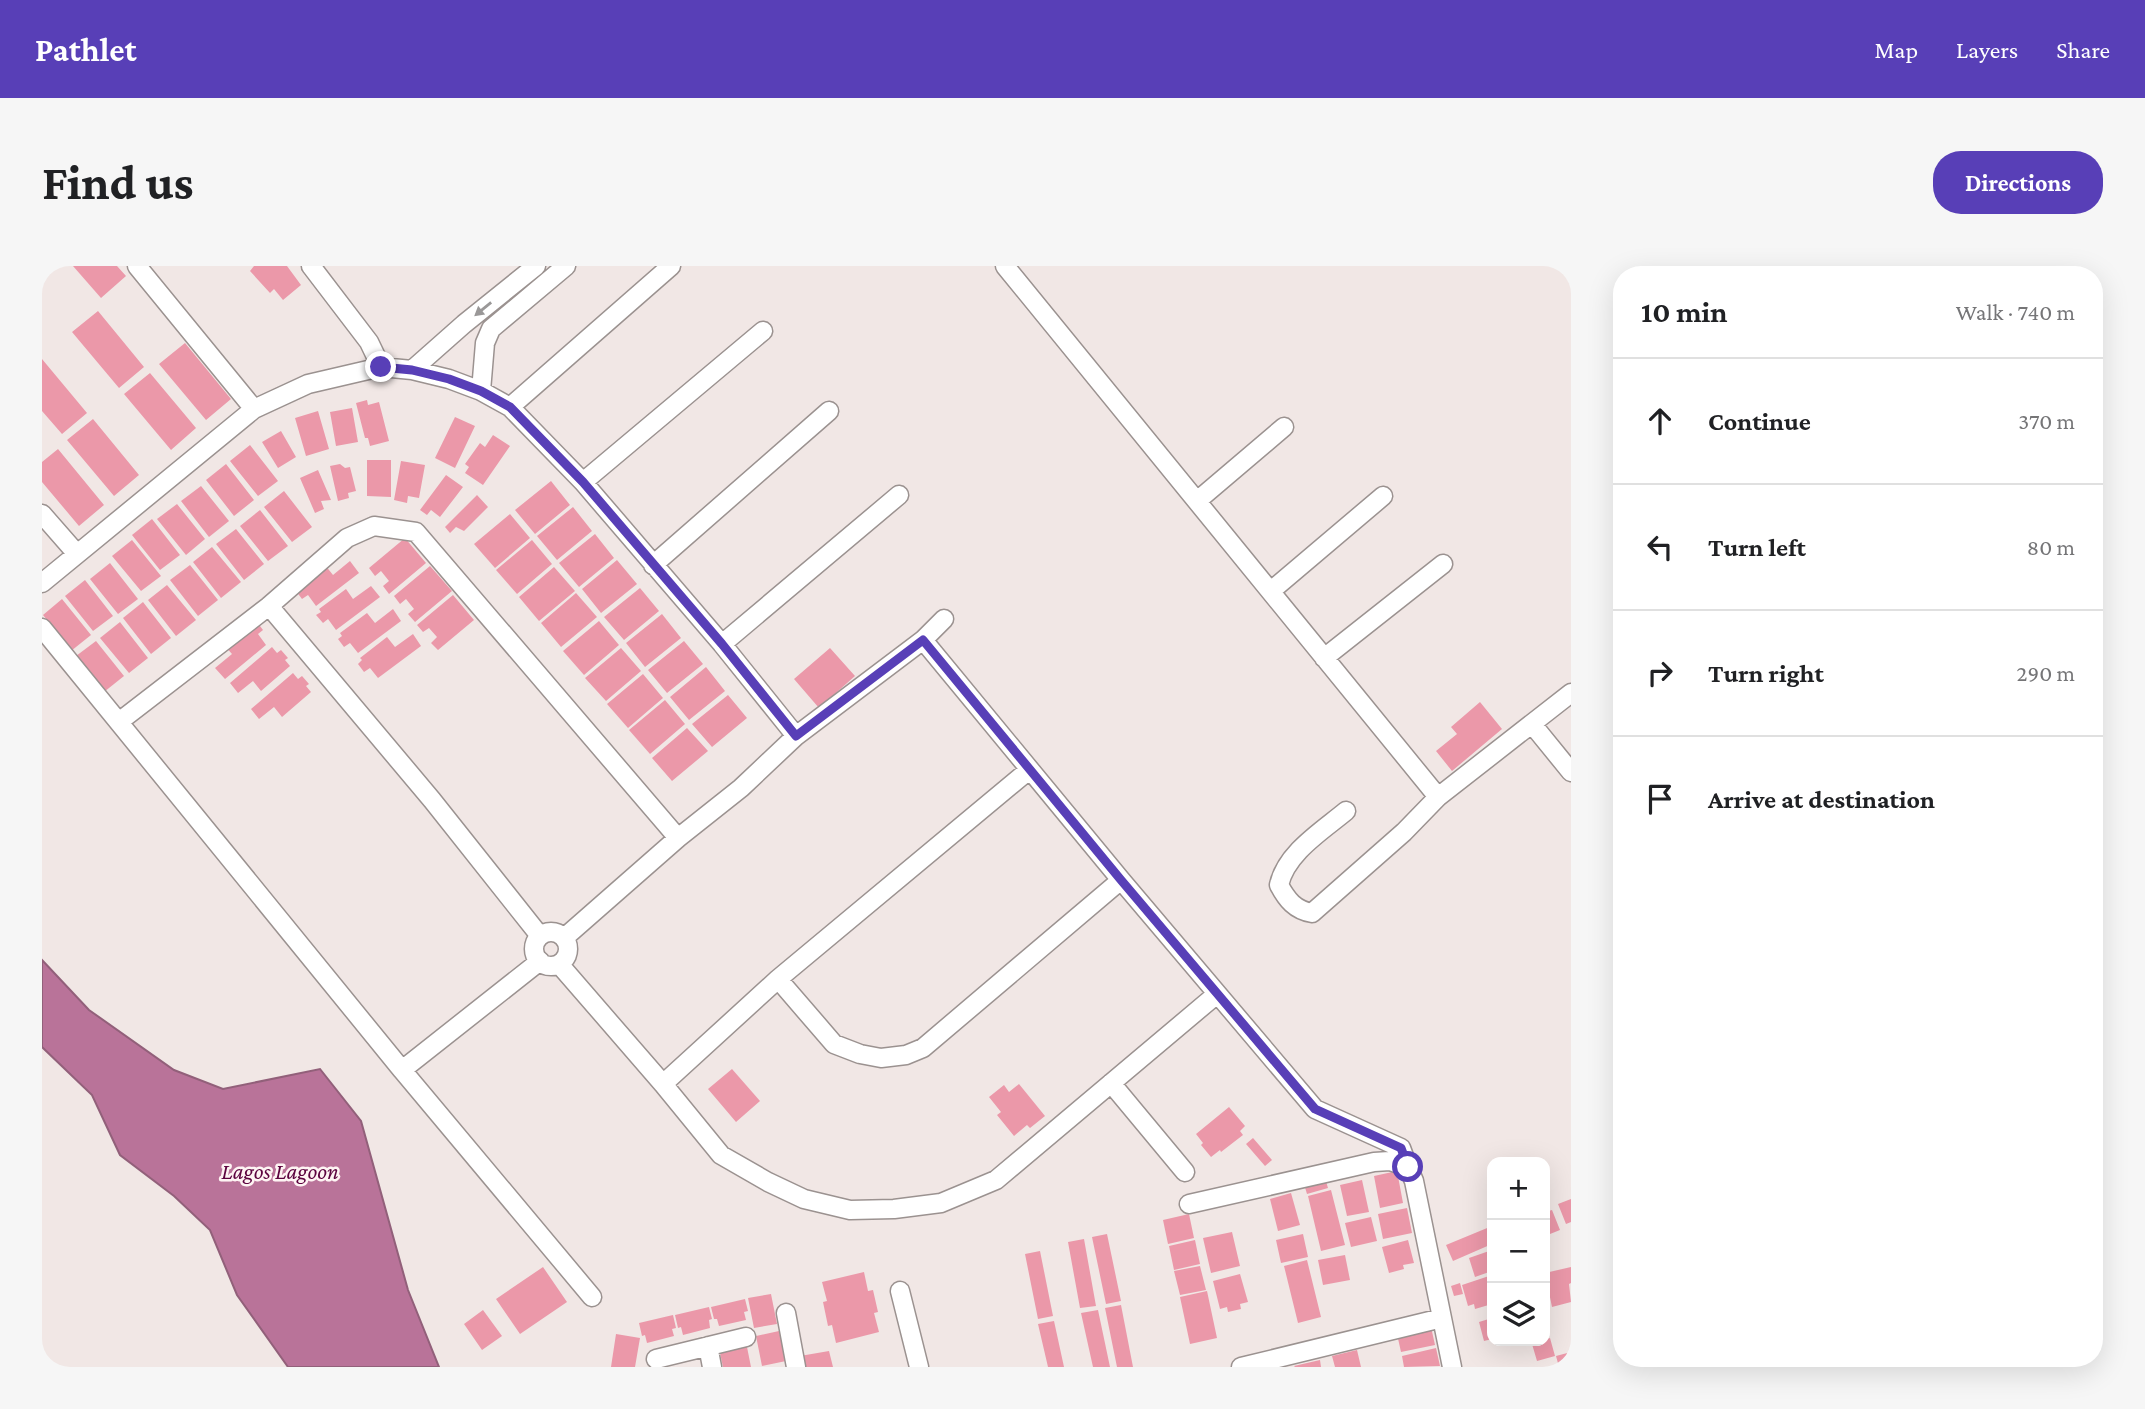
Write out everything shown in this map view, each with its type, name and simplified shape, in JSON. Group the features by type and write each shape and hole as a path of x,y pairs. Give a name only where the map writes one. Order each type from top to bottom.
{"street":[{"path":"136,266 254,409"},
{"path":"311,266 369,342 381,367"},
{"path":"481,391 485,343 491,329 566,266"},
{"path":"510,407 671,266"},
{"path":"1005,266 1438,797"},
{"path":"412,370 533,267 545,283"},
{"path":"583,482 763,331"},
{"path":"42,583 254,409 308,384 381,367 412,370 449,379 481,391 510,407 583,482 722,644 796,736"},
{"path":"653,565 829,411"},
{"path":"1197,501 1284,427"},
{"path":"722,644 899,495"},
{"path":"1270,592 1383,496"},
{"path":"42,514 77,554"},
{"path":"120,721 269,606 346,538 374,526 416,531 678,838"},
{"path":"1325,658 1443,564"},
{"path":"269,606 432,800 540,936"},
{"path":"564,938 678,838 741,788 796,736 923,640 944,619"},
{"path":"42,628 402,1070 592,1297"},
{"path":"923,640 1315,1109 1401,1148 1414,1181 1452,1367"},
{"path":"1346,811 1299,851 1281,873 1279,885 1286,899 1300,911 1312,913 1404,832 1438,797 1571,693"},
{"path":"1532,724 1571,772"},
{"path":"663,1084 778,979 1029,770"},
{"path":"778,979 834,1044 860,1054 881,1058 906,1055 923,1048 1121,880"},
{"path":"552,932 564,938 567,955 559,964 546,965 540,961 534,949 540,936 552,932"},
{"path":"402,1070 540,961"},
{"path":"559,964 721,1155 804,1199 850,1210 894,1209 941,1203 996,1180 1217,994"},
{"path":"1111,1083 1185,1172"},
{"path":"1189,1204 1374,1162 1390,1161 1408,1167"},
{"path":"900,1291 919,1367"},
{"path":"786,1313 796,1367"},
{"path":"1241,1367 1442,1318"},
{"path":"656,1359 746,1337"},
{"path":"708,1346 712,1367"}],"water":[{"name":"Lagos Lagoon","path":"42,960 89,1010 174,1070 223,1089 320,1069 361,1121 408,1290 439,1367 288,1367 237,1295 210,1230 174,1196 120,1155 92,1095 42,1047"}],"building":[{"path":"73,266 117,266 126,276 101,298"},
{"path":"254,266 287,266 301,285 283,300 274,289 270,293 250,271"},
{"path":"98,311 144,367 119,388 72,332"},
{"path":"185,343 231,399 206,420 159,364"},
{"path":"42,359 87,413 62,434 42,411"},
{"path":"150,373 196,428 171,450 124,394"},
{"path":"367,400 368,405 379,402 389,441 370,446 368,438 365,438 356,403"},
{"path":"352,408 358,442 336,446 330,412"},
{"path":"318,411 329,449 306,456 295,418"},
{"path":"455,417 475,426 455,468 435,458"},
{"path":"93,419 139,475 114,496 67,440"},
{"path":"281,431 296,457 278,468 262,442"},
{"path":"493,435 510,446 483,485 465,473 469,467 465,464 480,443 485,447"},
{"path":"250,445 278,481 258,496 230,461"},
{"path":"58,449 104,505 79,526 42,482 42,462"},
{"path":"367,460 391,460 391,497 367,496"},
{"path":"401,461 425,465 419,498 408,496 407,503 394,500"},
{"path":"226,464 254,500 234,516 206,480"},
{"path":"340,464 345,468 350,467 356,491 348,493 349,498 338,501 330,466"},
{"path":"318,470 331,500 321,501 324,509 315,513 300,478"},
{"path":"446,475 463,487 440,517 431,510 427,515 420,510"},
{"path":"551,481 570,505 535,534 515,510"},
{"path":"201,486 229,521 209,537 181,501"},
{"path":"284,491 312,527 292,542 264,507"},
{"path":"477,495 488,507 464,531 456,527 450,533 445,527"},
{"path":"177,504 205,539 186,555 157,519"},
{"path":"573,507 592,531 557,560 537,536"},
{"path":"260,510 288,546 268,561 240,526"},
{"path":"510,514 530,538 495,568 474,544"},
{"path":"152,519 180,555 160,570 132,535"},
{"path":"236,529 264,564 244,580 216,544"},
{"path":"595,534 614,558 579,587 559,563"},
{"path":"405,538 426,563 389,594 383,586 389,581 381,571 375,576 369,568"},
{"path":"132,540 161,576 141,591 112,556"},
{"path":"532,540 552,564 517,594 496,570"},
{"path":"212,547 241,582 221,598 193,562"},
{"path":"617,560 637,584 601,613 582,589"},
{"path":"350,561 359,573 316,606 308,595 302,599 296,591 325,565 333,575"},
{"path":"110,563 138,599 118,614 90,579"},
{"path":"190,565 218,600 198,616 170,580"},
{"path":"430,566 452,591 415,622 408,614 414,609 406,599 400,604 394,596"},
{"path":"554,567 575,591 539,621 519,597"},
{"path":"85,580 113,616 93,631 65,596"},
{"path":"167,585 196,620 176,636 148,600"},
{"path":"371,586 380,597 336,630 328,619 323,623 316,615 321,612 319,609 346,589 353,599"},
{"path":"640,588 659,611 624,640 604,617"},
{"path":"576,593 597,617 561,647 541,623"},
{"path":"453,595 474,620 438,650 431,643 437,637 429,628 423,632 417,625"},
{"path":"62,599 91,635 71,651 43,615"},
{"path":"143,602 171,638 151,654 123,618"},
{"path":"393,609 401,621 358,653 350,643 344,647 338,639 342,636 340,633 367,613 375,623"},
{"path":"662,614 681,638 645,667 626,643"},
{"path":"599,621 619,645 584,675 563,651"},
{"path":"120,622 148,658 129,673 100,638"},
{"path":"257,622 263,630 258,634 266,645 225,679 215,668 232,654 224,645"},
{"path":"413,634 421,646 378,678 370,668 364,672 358,664 362,660 360,658 387,637 395,647"},
{"path":"96,641 124,676 104,692 76,656"},
{"path":"684,641 703,664 667,693 648,670"},
{"path":"272,647 277,653 281,650 288,658 285,660 290,666 261,691 253,681 238,693 230,683"},
{"path":"621,648 641,671 606,701 585,678"},
{"path":"830,648 855,676 819,708 794,679"},
{"path":"706,667 725,691 689,720 670,697"},
{"path":"293,673 298,679 302,676 309,684 306,686 311,692 282,717 274,707 259,719 251,709"},
{"path":"643,674 663,698 628,728 607,704"},
{"path":"728,695 747,718 712,747 692,724"},
{"path":"665,700 685,724 650,754 629,730"},
{"path":"1480,702 1502,729 1452,771 1436,751 1457,734 1451,727"},
{"path":"687,728 708,751 672,781 652,758"},
{"path":"732,1069 760,1101 736,1122 708,1089"},
{"path":"1019,1084 1045,1116 1030,1128 1027,1125 1014,1136 997,1115 1001,1112 989,1097 1004,1085 1009,1092"},
{"path":"1229,1107 1245,1126 1240,1131 1243,1135 1211,1157 1196,1134"},
{"path":"1253,1138 1272,1160 1265,1166 1246,1144"},
{"path":"1397,1171 1403,1203 1380,1208 1374,1176"},
{"path":"1325,1178 1328,1188 1307,1194 1304,1184"},
{"path":"1362,1180 1369,1212 1347,1216 1340,1185"},
{"path":"1331,1190 1345,1245 1321,1251 1308,1196"},
{"path":"1291,1193 1300,1225 1278,1231 1270,1199"},
{"path":"1571,1199 1571,1222 1566,1224 1558,1204"},
{"path":"1407,1208 1412,1233 1383,1239 1378,1214"},
{"path":"1550,1211 1560,1230 1550,1234 1550,1220"},
{"path":"1189,1214 1194,1238 1168,1244 1163,1220"},
{"path":"1371,1217 1377,1241 1351,1247 1345,1223"},
{"path":"1487,1228 1487,1246 1453,1261 1446,1245"},
{"path":"1232,1232 1240,1266 1211,1273 1203,1238"},
{"path":"1107,1234 1121,1301 1106,1304 1092,1237"},
{"path":"1303,1234 1308,1257 1281,1263 1276,1240"},
{"path":"1084,1239 1096,1306 1080,1308 1068,1242"},
{"path":"1195,1240 1200,1264 1174,1270 1169,1246"},
{"path":"1408,1240 1414,1263 1403,1265 1404,1269 1389,1273 1382,1247"},
{"path":"1040,1251 1053,1316 1038,1319 1025,1254"},
{"path":"1487,1252 1487,1273 1475,1277 1469,1258"},
{"path":"1345,1255 1350,1280 1323,1285 1318,1260"},
{"path":"1307,1260 1321,1317 1298,1323 1284,1266"},
{"path":"1200,1266 1206,1290 1180,1295 1174,1271"},
{"path":"543,1267 567,1302 520,1334 496,1299"},
{"path":"1571,1267 1571,1302 1552,1307 1550,1272"},
{"path":"864,1272 868,1291 873,1290 878,1312 874,1313 879,1332 836,1343 832,1325 828,1326 823,1302 827,1301 822,1282"},
{"path":"1240,1274 1248,1302 1240,1304 1241,1309 1228,1312 1227,1307 1220,1309 1213,1281"},
{"path":"1487,1277 1487,1305 1475,1309 1474,1304 1468,1306 1462,1285"},
{"path":"1460,1283 1463,1294 1454,1296 1451,1286"},
{"path":"1207,1291 1217,1338 1190,1344 1180,1297"},
{"path":"771,1294 777,1324 754,1328 748,1298"},
{"path":"745,1299 748,1311 744,1312 746,1320 719,1326 711,1307"},
{"path":"1121,1305 1133,1367 1117,1367 1105,1308"},
{"path":"709,1307 712,1319 709,1320 710,1328 683,1335 675,1315"},
{"path":"483,1310 502,1336 482,1350 464,1324"},
{"path":"1098,1310 1110,1367 1093,1367 1081,1313"},
{"path":"673,1315 676,1328 672,1329 674,1336 647,1343 639,1323"},
{"path":"1487,1320 1487,1340 1484,1341 1479,1322"},
{"path":"1054,1321 1064,1367 1048,1367 1038,1324"},
{"path":"1431,1327 1435,1345 1401,1352 1397,1334"},
{"path":"779,1331 786,1361 762,1366 756,1336"},
{"path":"616,1334 640,1338 635,1367 611,1367"},
{"path":"1550,1338 1555,1356 1537,1361 1533,1346 1550,1346"},
{"path":"747,1347 751,1367 723,1367 720,1353"},
{"path":"1436,1348 1440,1366 1404,1367 1402,1356"},
{"path":"1357,1350 1361,1367 1335,1367 1332,1356"},
{"path":"829,1351 833,1367 802,1367 800,1356"},
{"path":"1571,1352 1571,1367 1559,1367 1556,1356"},
{"path":"1320,1360 1321,1367 1294,1366"}],"route":[{"path":"381,367 412,370 449,379 481,391 510,407 583,482 722,644 796,736 923,640 1315,1109 1401,1148 1408,1167"}]}
